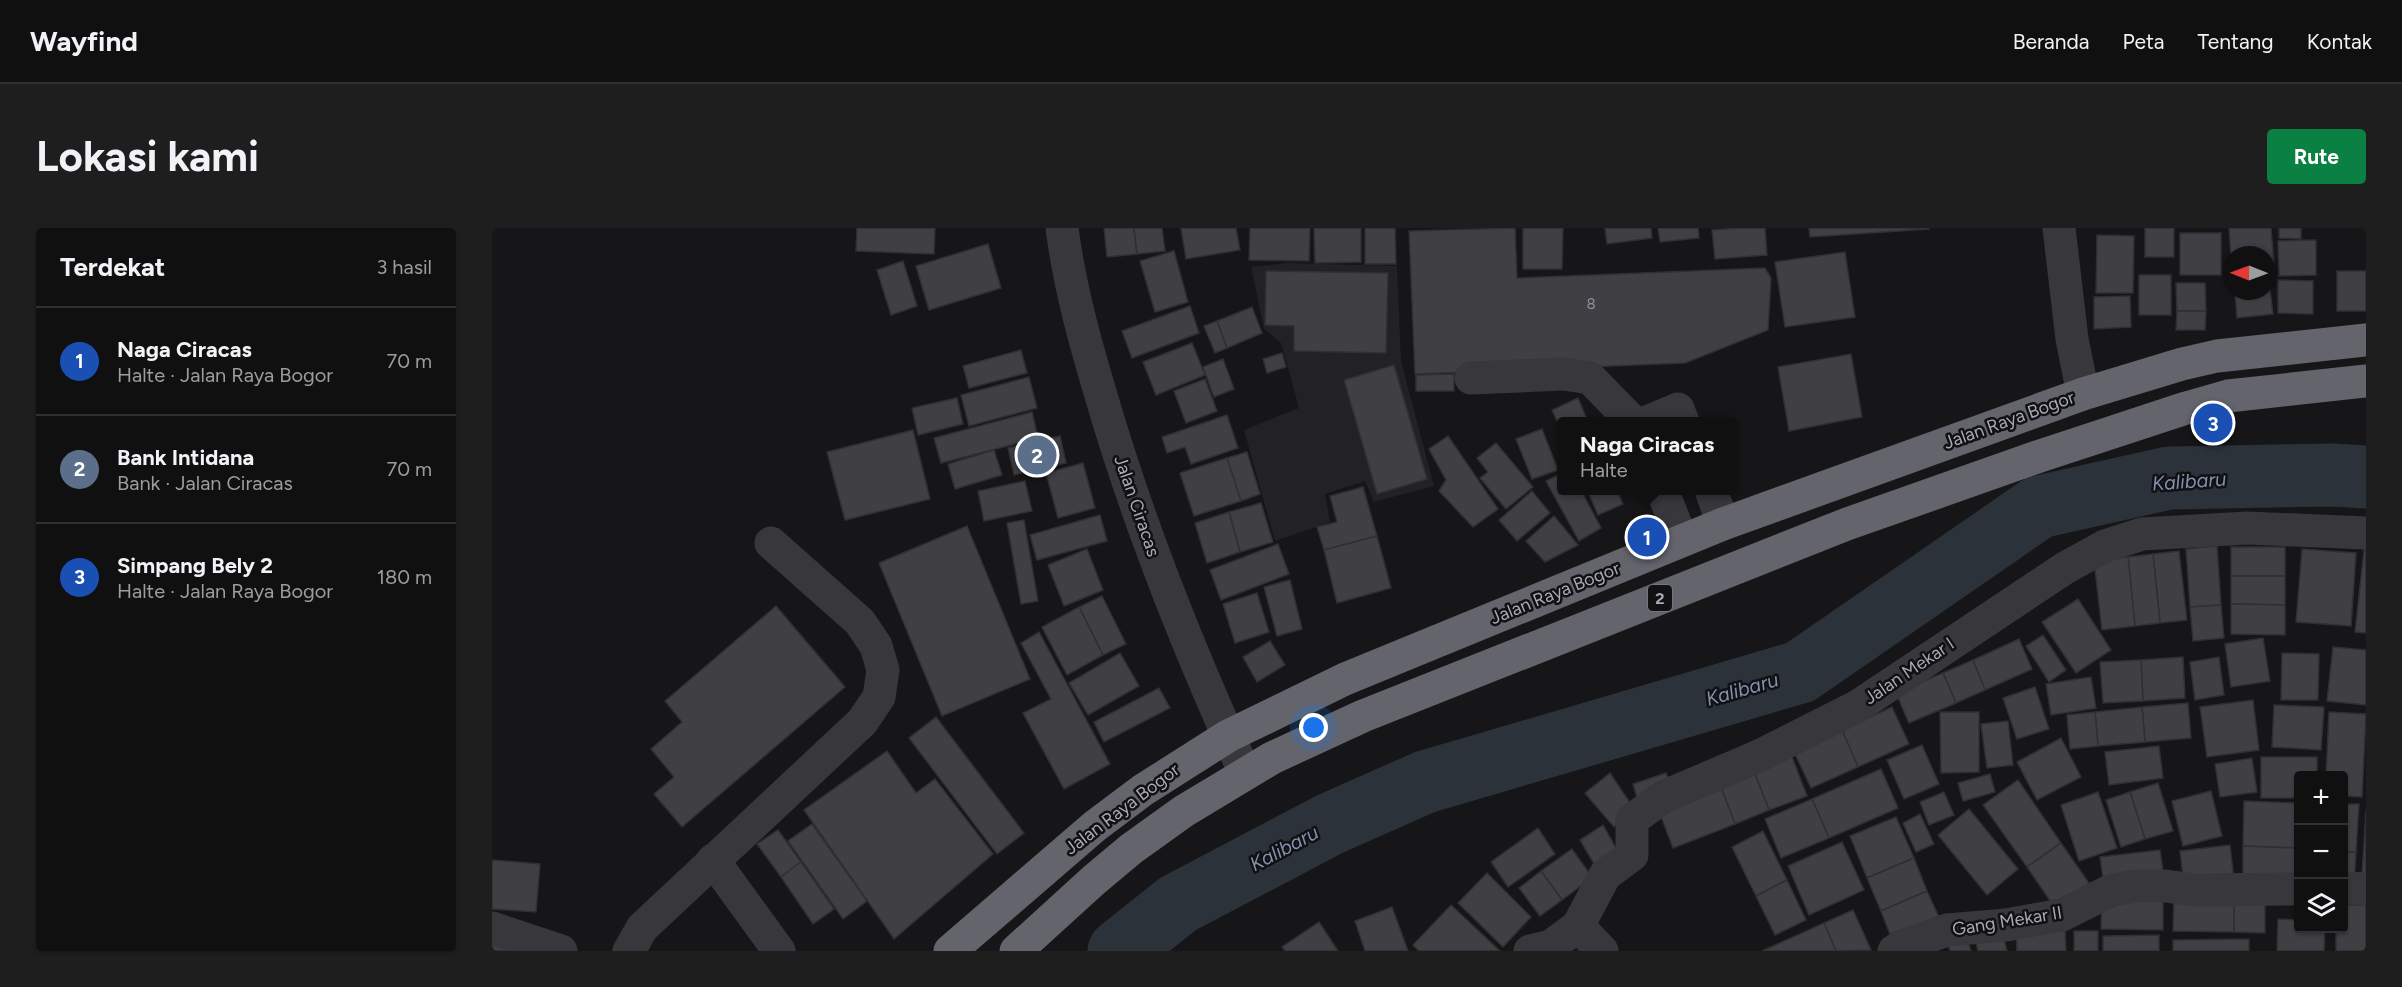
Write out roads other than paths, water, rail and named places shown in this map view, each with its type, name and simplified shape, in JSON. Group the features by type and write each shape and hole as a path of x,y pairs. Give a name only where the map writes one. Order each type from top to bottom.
{"highway":[{"name":"Jalan Raya Bogor","path":"950,951 1095,826 1143,790 1228,736 1345,679 1723,524 2083,394 2182,364 2217,356 2366,340"},
{"name":"Jalan Raya Bogor","path":"1016,951 1131,849 1184,811 1245,773 1363,716 1847,524 2154,418 2228,396 2366,381"}],"street":[{"name":"Jalan Ciracas","path":"1062,228 1074,301 1126,481 1167,590 1245,773"},
{"path":"2059,228 2072,339 2083,394"},
{"path":"1471,378 1564,374 1590,378 1628,417"},
{"path":"1659,417 1678,409 1681,417"},
{"path":"1664,495 1682,540"},
{"path":"1713,495 1723,524"},
{"name":"Jalan Mekar I","path":"1530,951 1551,946 1578,926 1605,875 1632,855 1632,820 1664,797 1759,756 1858,706 2065,568 2104,546 2142,534 2247,528 2366,533"},
{"path":"629,951 642,928 862,722 879,697 883,670 876,646 860,622 771,543"},
{"path":"713,860 779,951"},
{"name":"Gang Mekar II","path":"1894,951 1947,930 2006,925 2062,915 2112,890 2136,886 2166,886 2195,890 2294,889"},
{"path":"2348,888 2366,889"},
{"path":"1578,926 1602,951"},
{"path":"492,928 561,951"}],"waterway":[{"name":"Kalibaru","path":"1119,951 1178,904 1330,824 1425,782 1800,672 2039,507 2169,478 2333,475 2366,477"}],"place":[{"name":"Simpang Bely 2","path":"2213,423"},
{"name":"Bank Intidana","path":"1037,455"},
{"name":"Naga Ciracas","path":"1647,537"}]}
